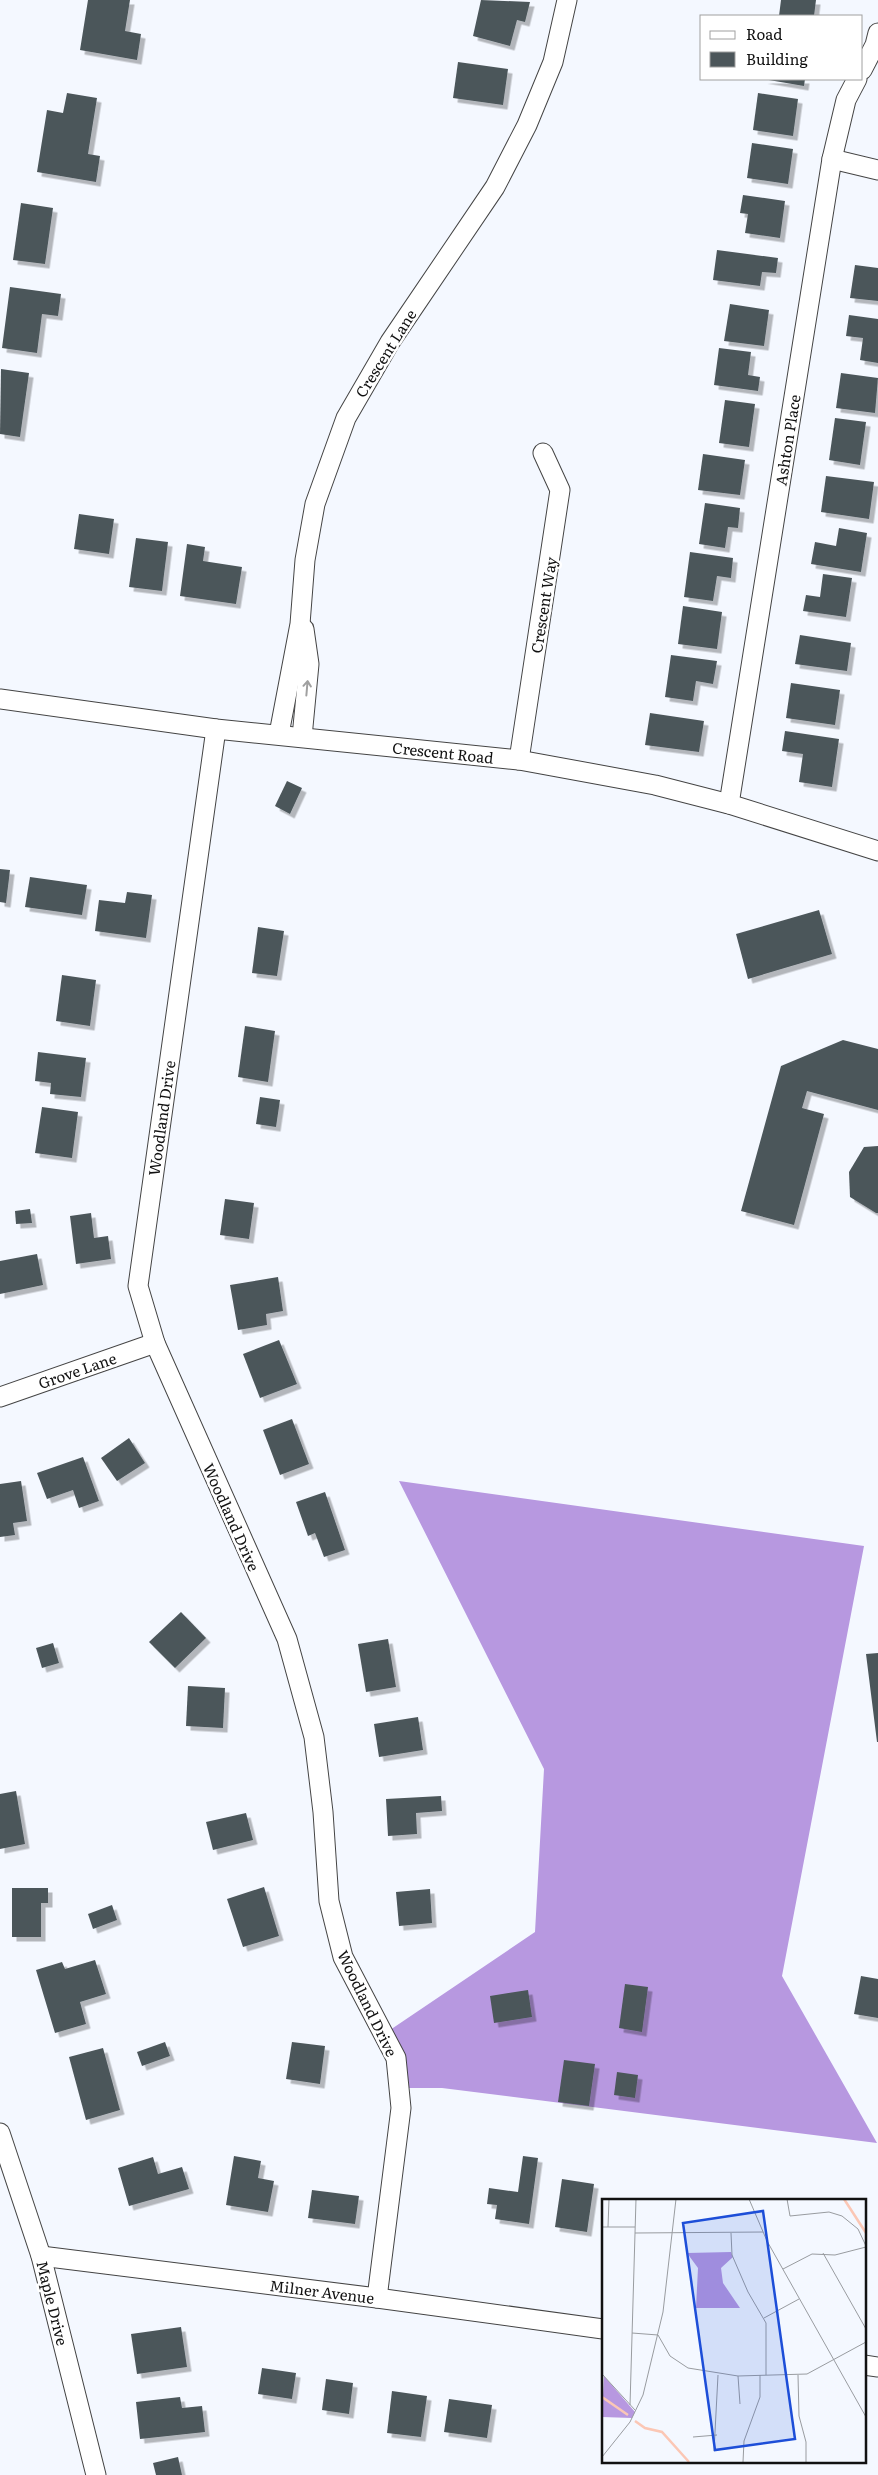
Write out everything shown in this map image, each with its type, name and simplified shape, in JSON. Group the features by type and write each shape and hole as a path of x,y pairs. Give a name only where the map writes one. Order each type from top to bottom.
{"street":[{"name":"Crescent Lane","path":"279,734 301,611 305,560 315,504 346,418 390,342 494,186 519,140 554,62 567,0"},
{"path":"863,68 875,45 878,34"},
{"name":"Ashton Place","path":"729,804 832,159 846,100 856,80"},
{"path":"832,159 878,170"},
{"name":"Crescent Way","path":"519,760 560,490 543,453"},
{"path":"301,611 309,664 302,737"},
{"name":"Crescent Road","path":"0,699 216,729 519,760 655,785 729,804 878,851"},
{"name":"Woodland Drive","path":"216,729 138,1286 155,1343 287,1640 314,1737 323,1812 329,1900 343,1957 396,2058 401,2108 377,2298"},
{"name":"Grove Lane","path":"0,1398 155,1343"},
{"name":"Maple Drive","path":"0,2133 41,2256 96,2475"},
{"name":"Milner Avenue","path":"41,2256 377,2298 602,2329"}],"shaded area":[{"path":"399,1481 864,1546 782,1976 877,2143 442,2088 408,2088 390,2030 535,1932 544,1769"}],"building":[{"path":"88,0 130,0 125,31 141,34 137,60 80,50"},
{"path":"481,0 530,2 525,22 517,20 510,46 473,36"},
{"path":"781,0 816,0 814,15 779,15"},
{"path":"458,62 508,69 503,105 453,98"},
{"path":"769,80 805,80 804,86"},
{"path":"67,93 97,98 88,154 100,156 96,182 37,172 47,110 63,113"},
{"path":"758,93 798,99 793,136 753,130"},
{"path":"752,143 793,149 788,184 747,178"},
{"path":"743,195 785,201 780,238 745,233 748,214 740,213"},
{"path":"21,203 53,208 45,264 13,260"},
{"path":"717,250 778,258 776,273 762,272 760,286 713,280"},
{"path":"855,265 878,268 878,301 850,298"},
{"path":"10,287 61,294 58,316 42,314 37,353 2,348"},
{"path":"730,304 769,310 764,346 724,341"},
{"path":"849,315 878,319 878,363 860,360 863,338 846,336"},
{"path":"719,348 751,352 748,375 760,377 758,391 714,385"},
{"path":"1,369 29,373 20,437 0,434"},
{"path":"841,373 878,378 875,413 836,408"},
{"path":"725,400 755,404 749,447 719,443"},
{"path":"835,418 866,422 860,465 829,460"},
{"path":"703,454 745,460 740,495 698,490"},
{"path":"826,476 874,482 869,519 821,512"},
{"path":"705,503 740,508 738,528 728,527 725,548 699,544"},
{"path":"79,514 114,519 109,554 74,549"},
{"path":"839,528 867,533 861,572 811,564 815,542 836,546"},
{"path":"136,538 168,542 162,591 129,587"},
{"path":"187,544 205,547 203,561 242,567 236,604 180,596"},
{"path":"690,552 733,558 731,578 717,576 713,601 684,597"},
{"path":"823,574 852,578 846,617 803,611 806,595 820,597"},
{"path":"683,606 722,612 717,649 678,644"},
{"path":"800,635 851,643 847,671 795,664"},
{"path":"671,655 717,661 713,684 696,681 693,701 665,697"},
{"path":"791,683 840,690 835,725 786,718"},
{"path":"650,713 704,721 699,752 645,745"},
{"path":"785,731 839,739 832,787 799,782 803,754 782,751"},
{"path":"287,781 302,788 290,814 275,806"},
{"path":"0,869 10,870 6,903 0,902"},
{"path":"30,877 87,885 82,915 25,907"},
{"path":"127,892 152,895 146,938 95,931 99,900 125,903"},
{"path":"819,910 832,954 748,979 736,934"},
{"path":"258,927 284,931 277,976 252,973"},
{"path":"62,975 96,980 90,1026 56,1021"},
{"path":"245,1026 275,1031 268,1082 238,1077"},
{"path":"843,1040 878,1049 878,1110 807,1091 802,1108 824,1114 794,1225 741,1211 781,1066"},
{"path":"38,1052 86,1058 81,1097 50,1094 51,1083 35,1081"},
{"path":"260,1097 280,1100 276,1127 256,1124"},
{"path":"42,1107 78,1112 72,1158 35,1153"},
{"path":"878,1146 878,1213 876,1213 850,1197 849,1172 864,1147"},
{"path":"225,1199 254,1203 249,1239 220,1235"},
{"path":"30,1209 32,1223 16,1224 15,1211"},
{"path":"91,1213 94,1238 108,1236 111,1259 76,1264 70,1216"},
{"path":"37,1254 43,1285 0,1294 0,1261"},
{"path":"278,1277 283,1311 266,1314 267,1325 238,1330 230,1285"},
{"path":"279,1340 297,1384 260,1398 243,1354"},
{"path":"292,1419 309,1464 280,1475 263,1430"},
{"path":"129,1438 145,1463 117,1481 101,1458"},
{"path":"83,1457 99,1501 79,1508 73,1490 47,1499 37,1473"},
{"path":"21,1481 27,1521 13,1523 15,1535 0,1537 0,1484"},
{"path":"325,1492 345,1550 324,1557 315,1533 308,1536 296,1502"},
{"path":"181,1612 206,1638 175,1668 149,1642"},
{"path":"388,1639 396,1687 366,1692 358,1644"},
{"path":"53,1643 59,1663 42,1668 36,1648"},
{"path":"878,1653 878,1742 877,1742 866,1654"},
{"path":"188,1686 225,1688 223,1728 186,1726"},
{"path":"418,1717 423,1750 379,1757 374,1724"},
{"path":"16,1791 25,1844 0,1849 0,1794"},
{"path":"441,1796 442,1811 416,1813 417,1834 388,1836 386,1799"},
{"path":"246,1813 253,1840 213,1850 206,1822"},
{"path":"264,1887 279,1936 243,1947 227,1899"},
{"path":"12,1888 48,1888 48,1903 41,1903 41,1937 12,1937"},
{"path":"430,1889 432,1923 399,1926 396,1892"},
{"path":"112,1905 117,1920 93,1929 88,1914"},
{"path":"95,1960 106,1994 80,2002 86,2024 55,2033 36,1970 62,1962 65,1969"},
{"path":"861,1976 878,1979 878,2018 854,2014"},
{"path":"625,1984 648,1987 642,2032 619,2028"},
{"path":"528,1990 532,2017 494,2023 490,1996"},
{"path":"165,2042 170,2056 142,2066 137,2052"},
{"path":"292,2042 325,2046 320,2084 286,2079"},
{"path":"103,2048 120,2110 86,2120 69,2057"},
{"path":"564,2060 595,2064 589,2106 558,2102"},
{"path":"617,2072 638,2075 635,2098 614,2095"},
{"path":"234,2156 261,2161 258,2178 274,2181 268,2212 226,2205"},
{"path":"523,2156 538,2158 529,2224 495,2219 497,2205 487,2204 489,2188 518,2192"},
{"path":"153,2157 158,2174 182,2167 189,2189 129,2206 118,2168"},
{"path":"562,2179 594,2184 587,2232 555,2227"},
{"path":"312,2190 359,2196 355,2224 308,2218"},
{"path":"181,2327 187,2367 137,2374 131,2334"},
{"path":"262,2368 296,2373 292,2399 258,2394"},
{"path":"326,2379 353,2383 349,2414 322,2410"},
{"path":"392,2391 427,2396 421,2437 387,2433"},
{"path":"180,2397 182,2408 202,2406 205,2432 140,2439 136,2402"},
{"path":"449,2399 492,2405 487,2438 444,2432"},
{"path":"178,2457 182,2475 156,2475 153,2463"}]}
